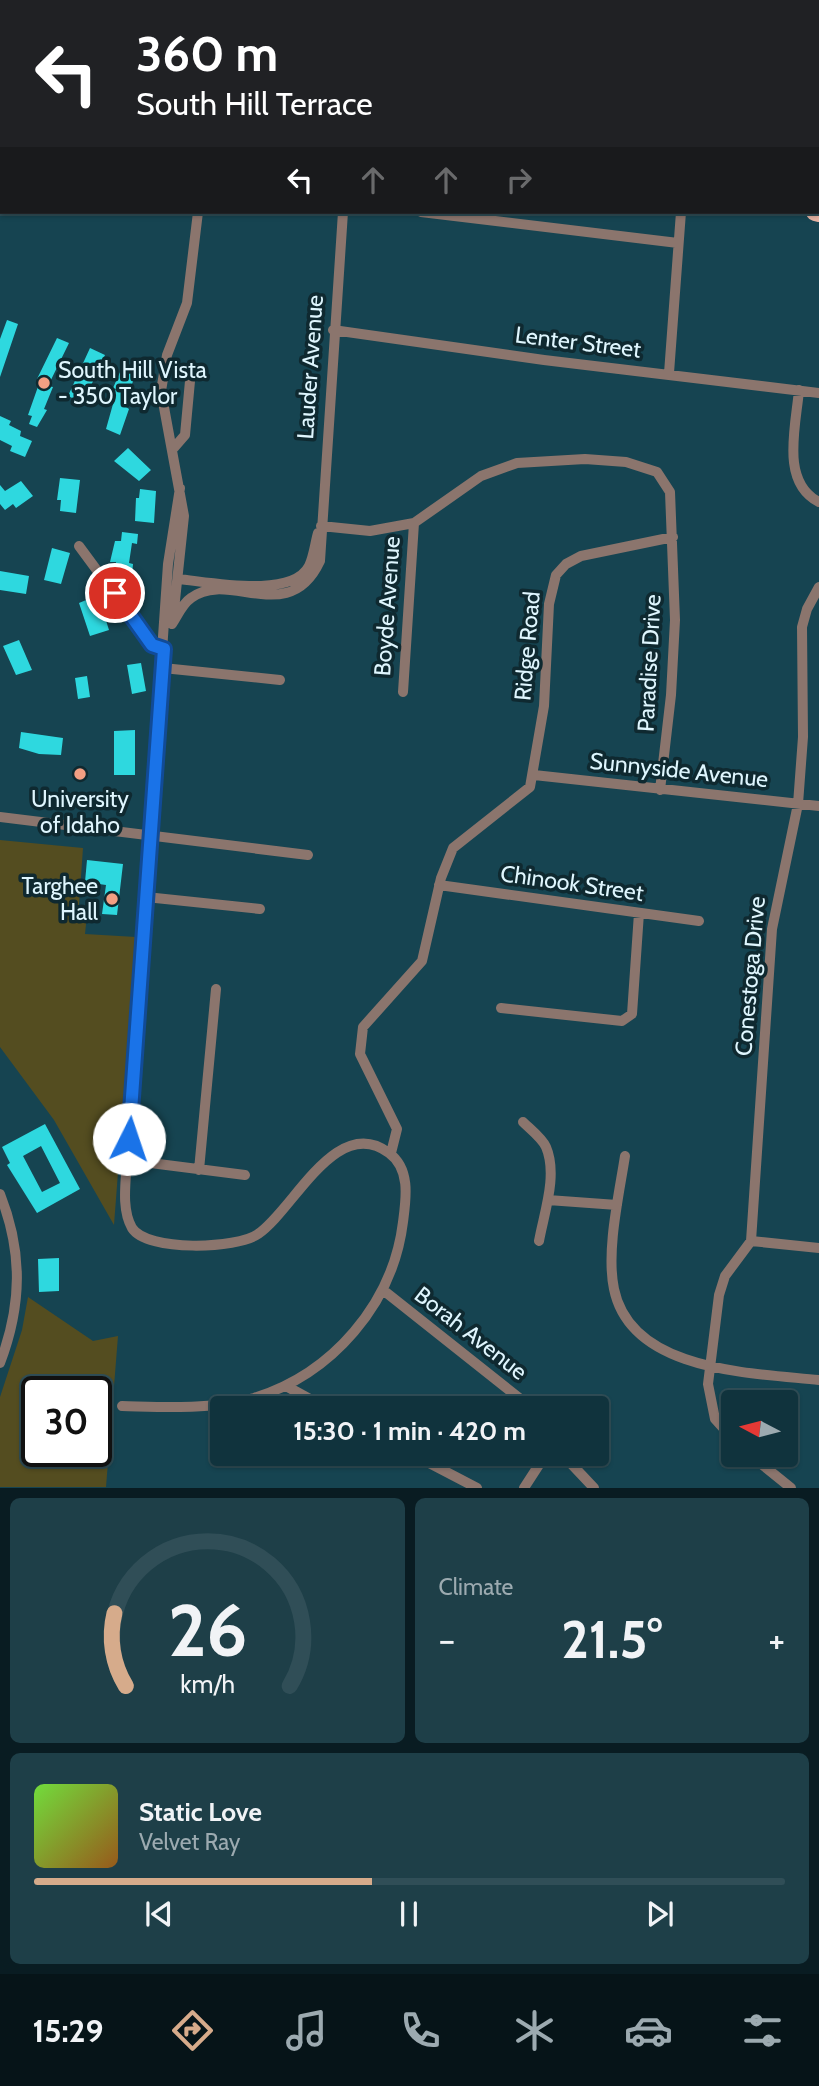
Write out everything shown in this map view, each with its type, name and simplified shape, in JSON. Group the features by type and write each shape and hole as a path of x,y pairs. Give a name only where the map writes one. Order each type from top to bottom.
{"street":[{"path":"164,649 172,624 184,516 172,450 165,430 160,391 167,355 187,303 198,214"},
{"name":"Lauder Avenue","path":"172,624 184,604 202,591 270,594 295,590 315,572 320,561 333,330 343,214"},
{"path":"438,214 678,243"},
{"path":"669,373 681,214"},
{"name":"Lenter Street","path":"333,330 544,360 819,393"},
{"path":"172,450 185,435 190,380"},
{"path":"799,390 794,459 796,479 810,497 819,502"},
{"path":"321,526 370,531 414,523 465,486 500,468 544,460 585,458 626,462 657,472 670,492 673,537"},
{"path":"122,1406 208,1406 251,1398 286,1386 335,1352 374,1307 383,1290 397,1250 406,1200 402,1169 391,1153 365,1144 336,1152 271,1224 259,1234 237,1244 159,1242 136,1233 128,1217 128,1160 166,598 180,488"},
{"name":"Boyde Avenue","path":"402,692 414,523"},
{"name":"Lauder Avenue","path":"178,579 281,586 298,579 309,566 321,526"},
{"name":"Ridge Road","path":"391,1153 397,1129 360,1054 360,1037 369,1017 422,961 439,886 453,848 526,793 534,775 544,706 549,604 556,575 566,564 581,556 673,537"},
{"name":"Paradise Drive","path":"660,790 671,695 675,621 673,537"},
{"path":"79,546 152,645 164,649"},
{"path":"166,598 178,579"},
{"name":"Conestoga Drive","path":"751,1241 772,929 798,804 803,737 802,628 807,609 819,587"},
{"path":"163,668 280,680"},
{"name":"Sunnyside Avenue","path":"534,775 819,806"},
{"path":"0,817 307,855"},
{"name":"Chinook Street","path":"439,886 699,921"},
{"path":"146,897 260,909"},
{"path":"500,1008 622,1021 632,1014 639,913"},
{"path":"200,1170 216,989"},
{"path":"523,1122 546,1146 548,1200 539,1241"},
{"path":"625,1156 617,1205 612,1279 618,1304 627,1321 651,1345 710,1365 819,1380"},
{"path":"128,1160 245,1175"},
{"path":"0,1194 11,1225 18,1275 14,1318 0,1363"},
{"path":"548,1200 617,1205"},
{"path":"721,1426 715,1419 709,1401 710,1365 719,1295 726,1276 751,1241 819,1248"},
{"name":"Borah Avenue","path":"383,1290 517,1396"},
{"path":"286,1386 304,1396"},
{"path":"435,1466 477,1488"},
{"path":"524,1488 538,1466"},
{"path":"573,1466 594,1488"},
{"path":"765,1467 791,1488"}],"shaded area":[{"path":"0,840 83,848 79,905 87,915 85,934 136,937 114,1225 54,1120 0,1047"},
{"path":"28,1297 93,1341 118,1336 112,1412 112,1376 21,1376 21,1467 108,1467 106,1487 0,1487 0,1397 22,1330"}],"building":[{"path":"7,320 18,324 0,377 0,339"},
{"name":"South Hill Vista - 350 Taylor","path":"57,338 69,343 48,386 53,387 44,409 47,410 37,427 29,424 32,416 28,415 40,381 37,379"},
{"path":"90,348 105,355 83,403 68,396"},
{"path":"124,363 138,369 128,394 131,395 126,407 129,409 120,435 106,429 113,404 110,402 116,389 113,388"},
{"path":"0,416 11,421 9,425 21,431 20,436 32,441 25,457 10,451 12,446 0,440"},
{"path":"128,448 151,470 139,481 114,461"},
{"path":"60,478 80,480 76,513 60,511 61,500 57,500"},
{"path":"21,481 33,496 16,508 13,504 5,510 0,504 0,485 5,491"},
{"path":"140,489 156,491 154,523 135,521 136,498 139,498"},
{"path":"122,532 138,534 137,544 132,543 129,563 133,564 132,575 115,573 116,562 110,562 115,541 121,541"},
{"path":"52,548 70,553 61,584 44,580"},
{"path":"0,571 29,576 26,594 0,590"},
{"path":"98,595 109,630 90,636 79,603"},
{"path":"19,640 32,670 16,675 3,646"},
{"path":"141,663 146,691 132,694 127,665"},
{"path":"87,676 90,697 78,699 75,678"},
{"path":"135,730 135,775 114,775 114,731"},
{"path":"21,732 63,738 61,755 39,754 19,748"},
{"name":"Targhee Hall","path":"87,860 123,864 117,915 102,914 106,885 85,882"},
{"path":"45,1124 80,1189 37,1213 7,1165 10,1163 2,1147","holes":["41,1146 60,1183 42,1192 23,1156"]},
{"path":"59,1258 59,1291 39,1292 38,1259"}],"place":[{"name":"South Hill Vista - 350 Taylor","path":"44,383"},
{"name":"University of Idaho","path":"80,774"},
{"name":"Targhee Hall","path":"112,899"}],"route":[{"path":"115,593 152,645 164,649 129,1139"}]}
